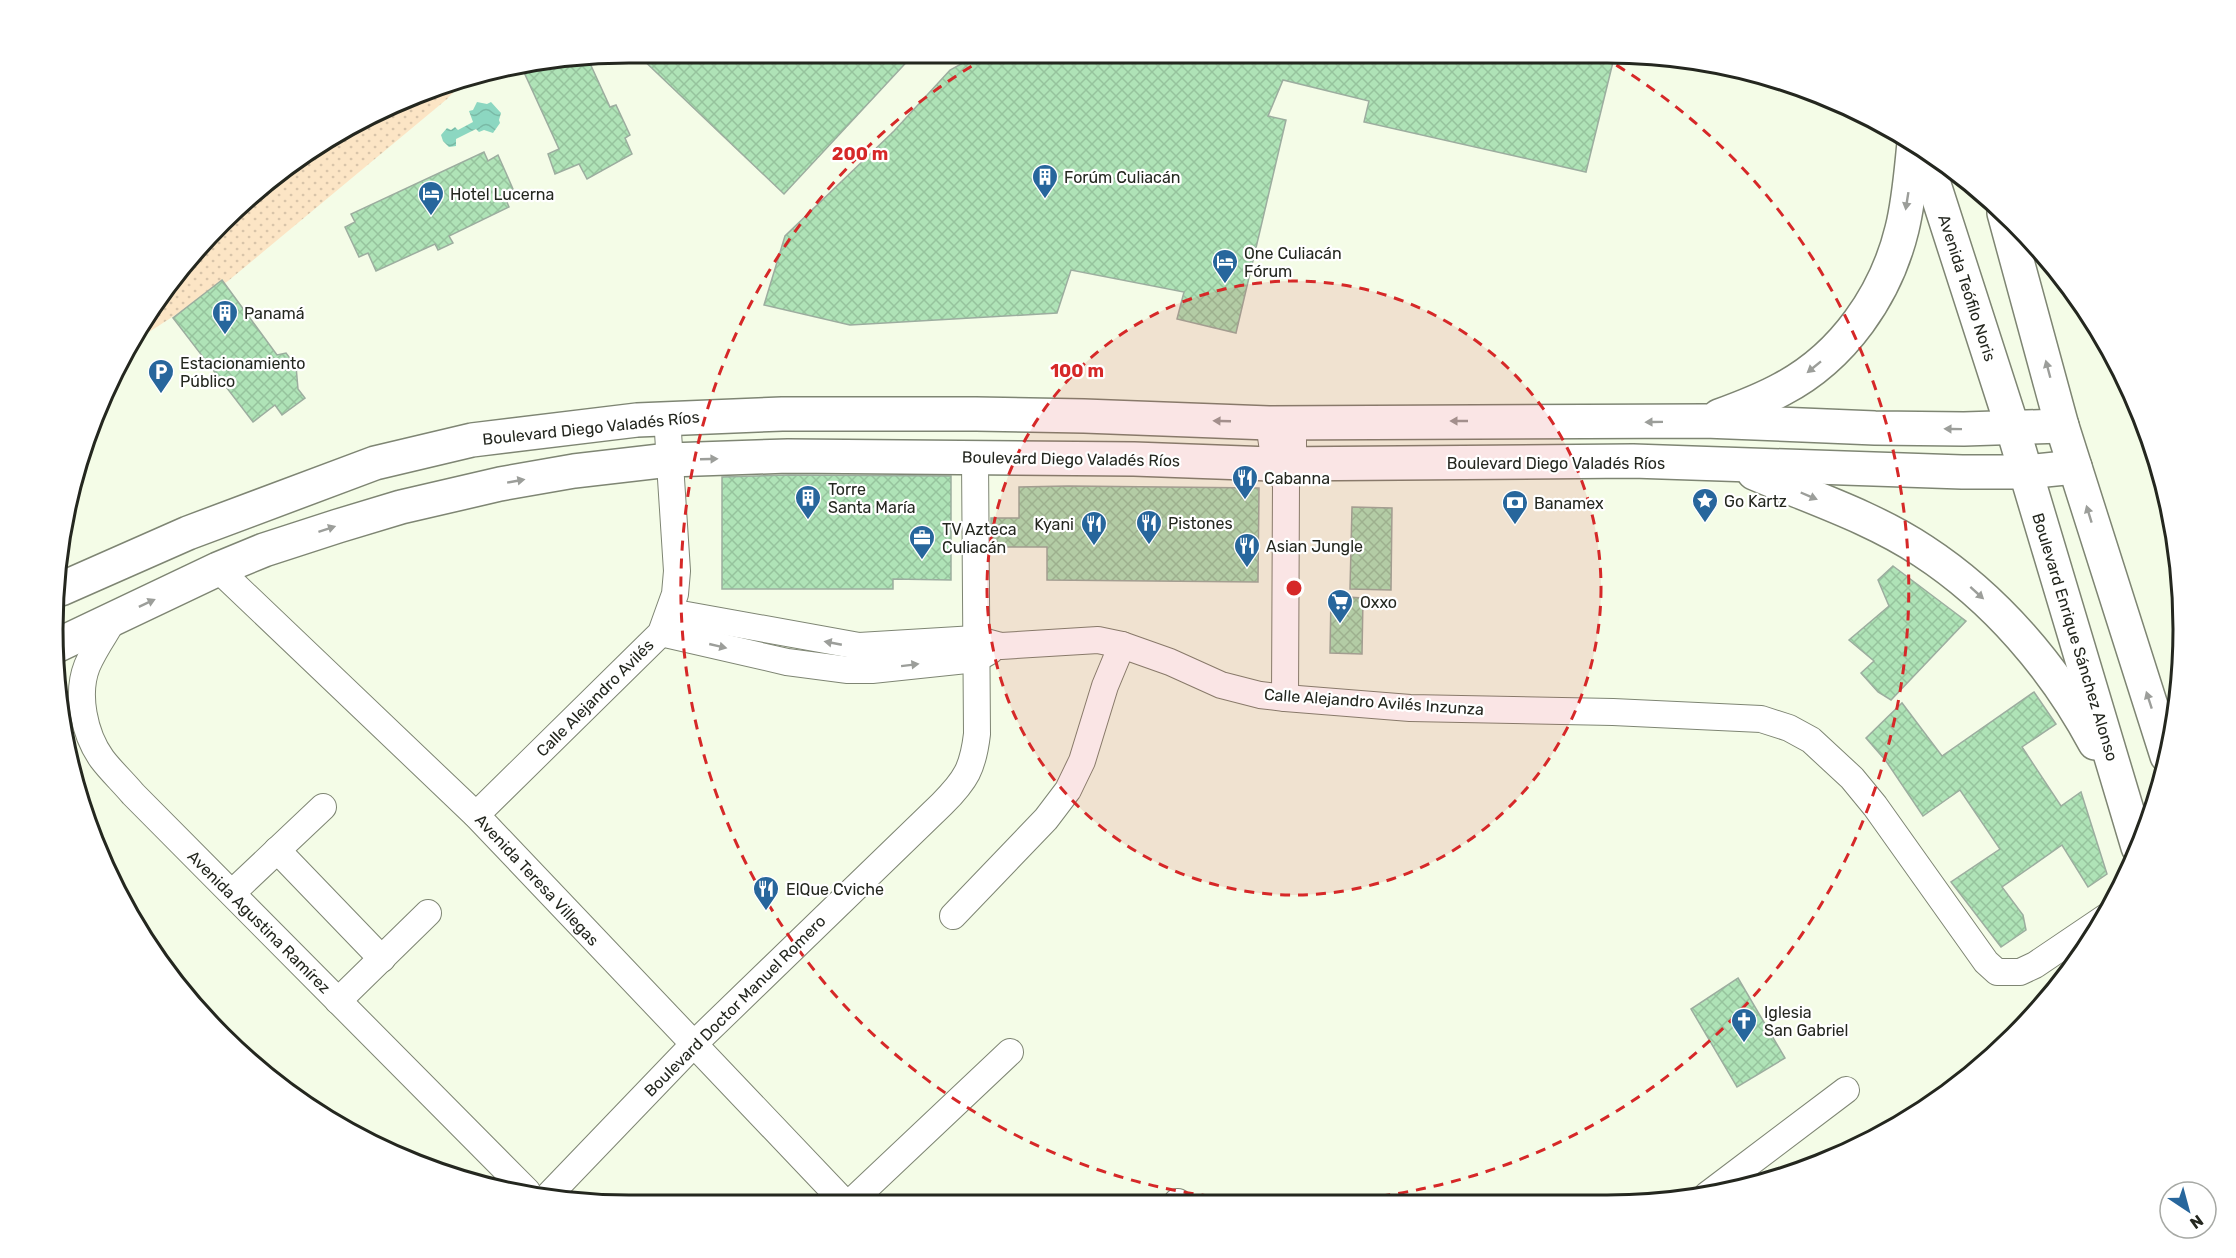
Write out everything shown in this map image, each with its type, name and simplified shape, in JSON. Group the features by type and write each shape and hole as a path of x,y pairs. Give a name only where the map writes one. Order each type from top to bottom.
{"main road":[{"path":"1706,421 1785,388 1814,368 1849,336 1874,299 1891,265 1902,229 1913,153"},
{"name":"Avenida Teófilo Noris","path":"1927,162 2012,426"},
{"path":"2009,231 2074,467 2162,740"},
{"name":"Boulevard Diego Valadés Ríos","path":"64,587 188,533 385,459 472,440 566,427 667,417 782,414 976,414 1281,423 1706,421 1875,428 1964,429 2062,426"},
{"name":"Boulevard Enrique Sánchez Alonso","path":"2012,426 2095,697 2134,835"},
{"name":"Boulevard Diego Valadés Ríos","path":"63,642 218,569 264,550 327,529 423,502 500,484 574,471 669,460 788,456 1134,459 1285,470 1633,461 1962,472 2025,472 2074,467"},
{"path":"1736,466 1882,528 1922,550 1958,576 2021,638 2066,694 2121,793"}],"street":[{"path":"665,622 675,594 676,571 676,534 667,417"},
{"path":"1281,423 1285,470 1285,698"},
{"name":"Boulevard Doctor Manuel Romero","path":"554,1190 693,1045 962,784 975,754 977,734 975,458"},
{"name":"Avenida Teresa Villegas","path":"218,569 476,815 837,1195"},
{"name":"Avenida Agustina Ramírez","path":"115,617 87,667 82,697 84,715 94,745 102,758 133,794 520,1184"},
{"name":"Calle Alejandro Avilés Inzunza","path":"665,622 859,646 976,649 1098,640 1122,645 1170,662 1221,685 1260,695 1285,698 1410,708 1613,712 1761,719 1789,728 1811,740 1852,778 1875,806 1986,962 1996,972 2020,972 2035,965 2085,931"},
{"name":"Calle Alejandro Avilés","path":"476,815 665,622"},
{"path":"952,916 1046,819 1068,790 1082,761 1105,686 1122,645"},
{"path":"232,893 323,807"},
{"path":"277,850 382,959"},
{"path":"338,1001 428,913"},
{"path":"858,1195 1010,1052"},
{"path":"1726,1182 1846,1090"}],"shaded area":[{"path":"455,91 447,99 228,281 147,333 180,284 203,256 256,203 284,180 315,158 379,121"}],"water":[{"path":"477,102 487,104 491,102 501,113 500,123 493,133 484,130 479,132 476,129 456,139 456,146 449,147 441,135 447,128 451,130 455,127 458,130 473,122 469,111 473,110"}],"building":[{"path":"646,63 906,63 784,194"},
{"name":"Forúm Culiacán","path":"963,63 1613,63 1586,172 1364,122 1369,101 1283,80 1268,116 1286,120 1236,333 1177,319 1184,292 1071,270 1057,313 850,325 764,305 785,236 894,131 950,70"},
{"path":"590,64 610,107 616,105 630,135 625,138 632,154 587,179 579,164 555,174 548,154 559,149 524,73"},
{"path":"484,152 488,161 498,155 513,189 503,193 509,207 449,236 453,243 438,250 435,244 376,271 368,253 359,257 345,227 355,222 351,214"},
{"name":"Panamá","path":"222,280 277,355 286,353 296,366 298,389 305,398 282,415 275,405 253,422 173,318"},
{"name":"Torre Santa María","path":"951,476 951,580 893,579 893,589 722,589 722,477"},
{"path":"1019,487 1259,488 1258,582 1047,580 1047,547 991,547 991,518 1019,518"},
{"path":"1352,507 1392,508 1391,590 1350,589"},
{"path":"1893,566 1966,621 1891,700 1878,692 1861,673 1874,661 1849,640 1889,606 1878,580"},
{"path":"1331,596 1363,598 1362,654 1330,653"},
{"path":"2034,692 2056,724 2022,747 2061,806 2081,792 2107,874 2088,887 2062,845 2002,887 2023,915 2026,930 2001,947 1951,882 2000,849 1960,790 1923,816 1886,761 1866,738 1902,703 1942,756"},
{"path":"1738,978 1785,1058 1737,1087 1691,1009"}],"place":[{"name":"Forúm Culiacán","path":"1045,200"},
{"name":"Hotel Lucerna","path":"431,217"},
{"name":"One Culiacán Fórum","path":"1225,285"},
{"name":"Panamá","path":"225,336"},
{"name":"Estacionamiento Público","path":"161,395"},
{"name":"Cabanna","path":"1245,501"},
{"name":"Torre Santa María","path":"808,521"},
{"name":"Go Kartz","path":"1705,524"},
{"name":"Banamex","path":"1515,526"},
{"name":"Pistones","path":"1149,546"},
{"name":"Kyani","path":"1094,547"},
{"name":"TV Azteca Culiacán","path":"922,561"},
{"name":"Asian Jungle","path":"1247,569"},
{"name":"Oxxo","path":"1340,625"},
{"name":"ElQue Cviche","path":"766,912"},
{"name":"Iglesia San Gabriel","path":"1744,1044"}]}
